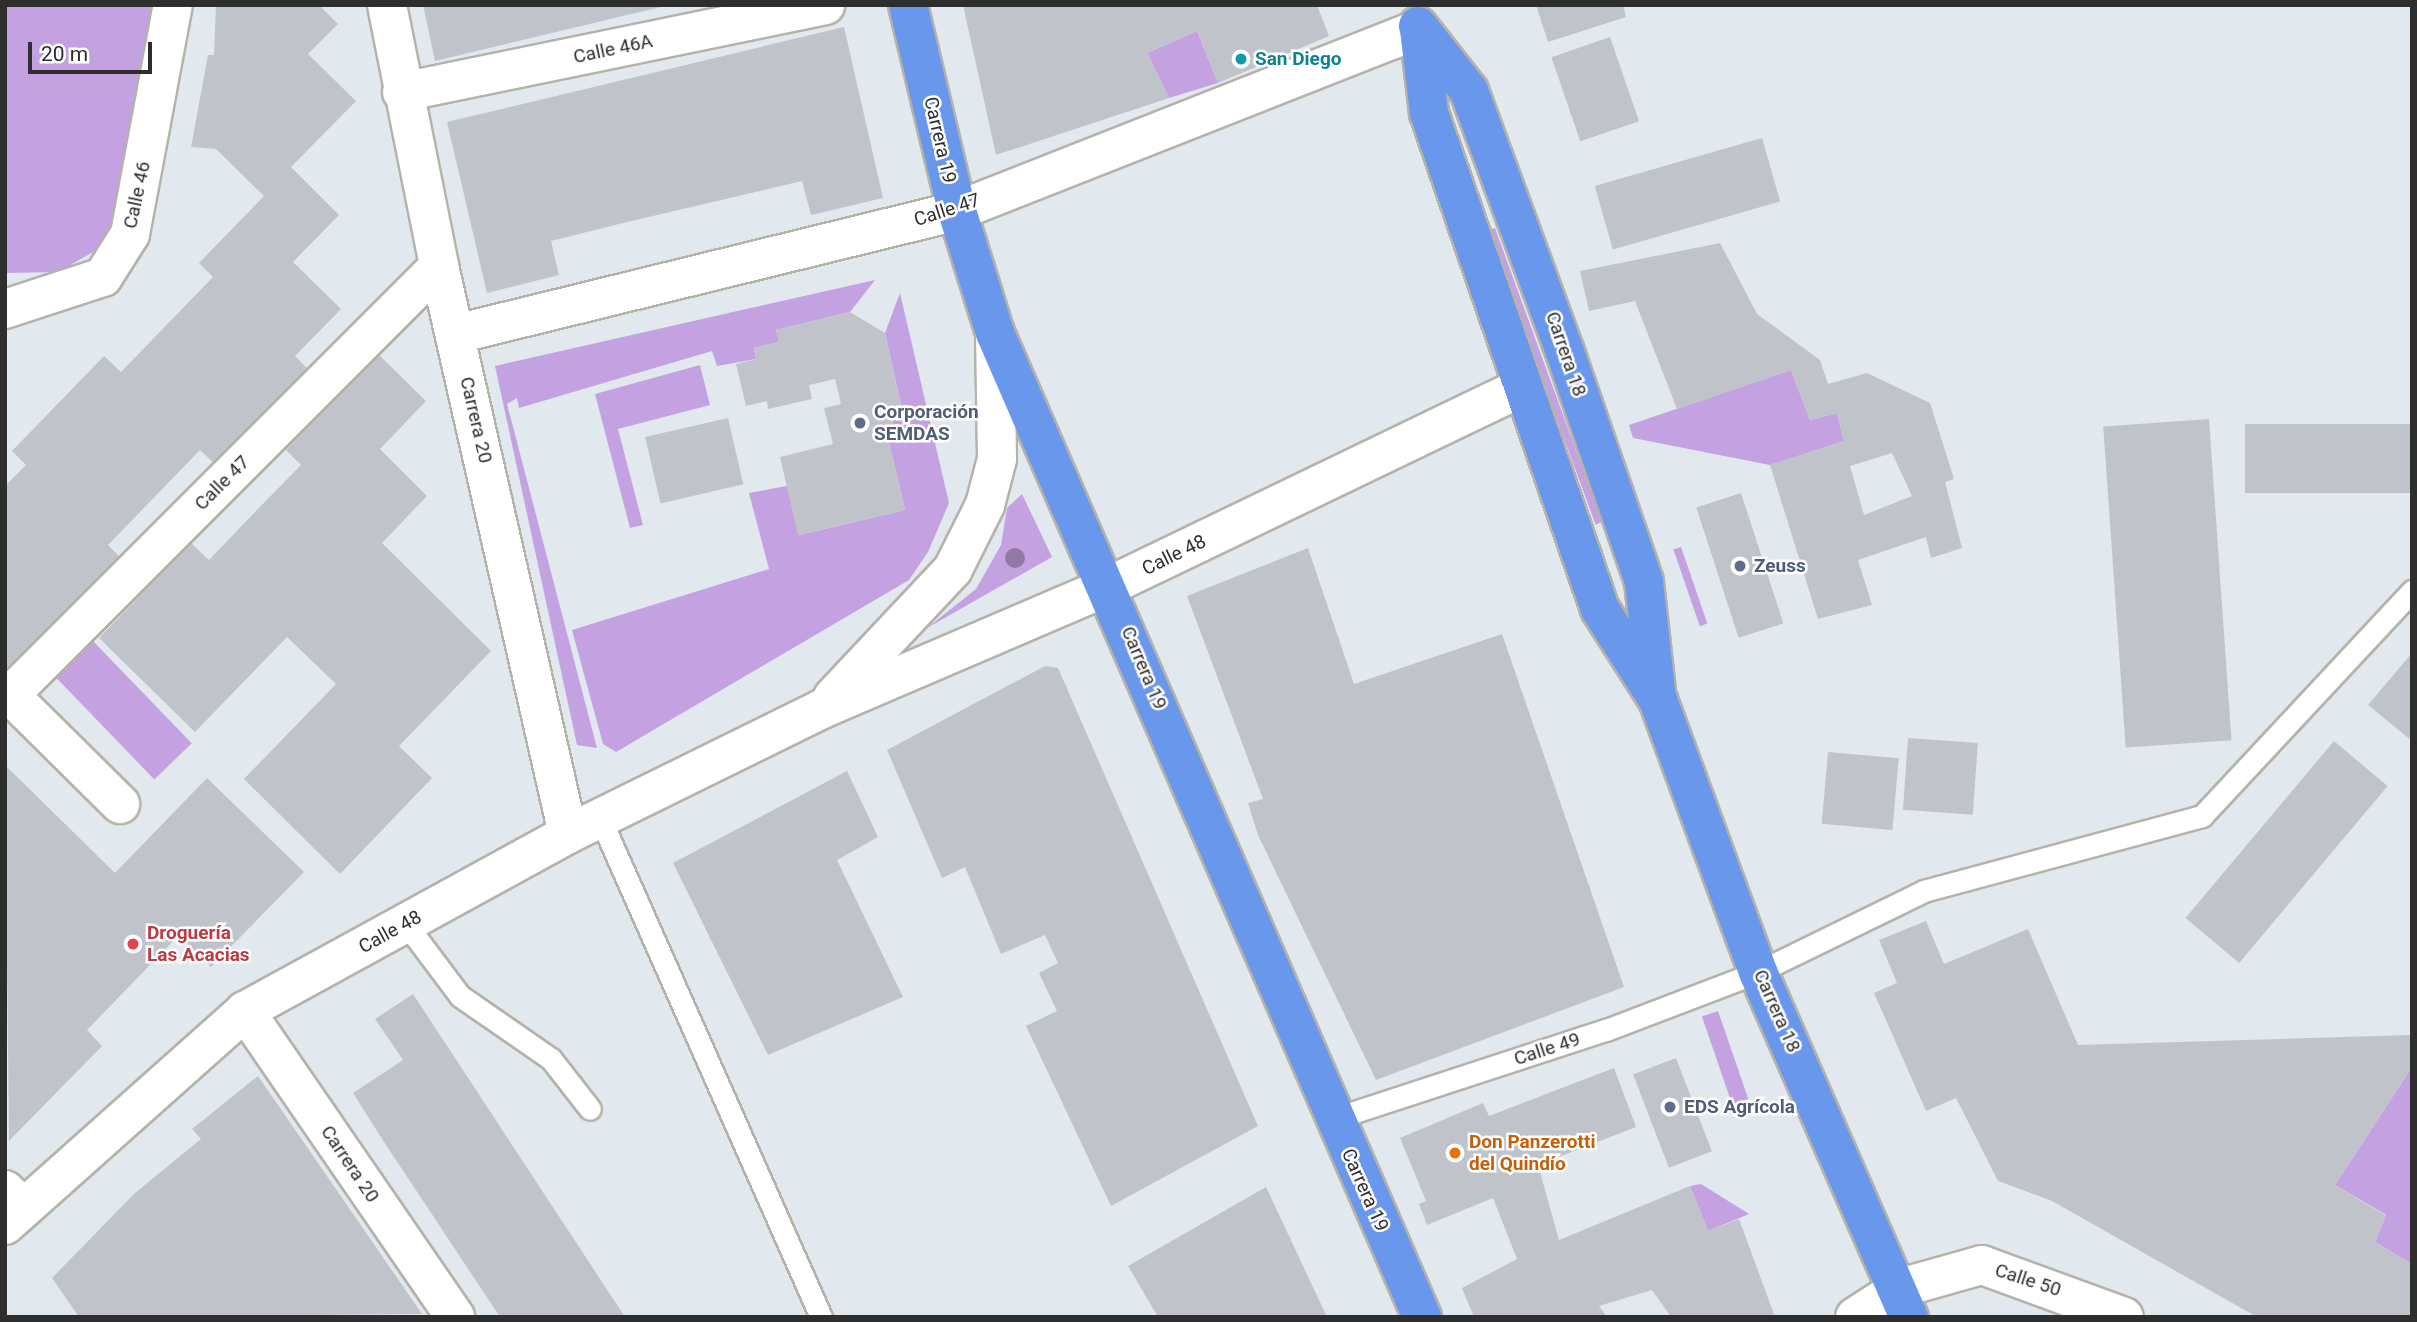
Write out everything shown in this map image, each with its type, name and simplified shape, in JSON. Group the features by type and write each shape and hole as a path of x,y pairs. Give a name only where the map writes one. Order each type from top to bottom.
{"main road":[{"name":"Carrera 19","path":"908,5 957,211 995,334 1109,586 1333,1119 1422,1317"},
{"name":"Carrera 18","path":"1414,17 1429,113 1521,387 1600,609 1657,700 1758,972 1905,1303"},
{"name":"Carrera 18","path":"1414,17 1469,90 1561,340 1644,582 1657,700"}],"street":[{"name":"Calle 46","path":"5,309 103,277 130,234 173,5"},
{"name":"Carrera 20","path":"387,5 402,92 439,267 584,826"},
{"name":"Calle 46A","path":"402,92 825,5"},
{"name":"Calle 47","path":"456,334 957,211 1414,17"},
{"name":"Calle 47","path":"8,698 439,267"},
{"name":"Calle 48","path":"821,709 953,569 976,526 998,459 995,334"},
{"name":"Calle 48","path":"11,1207 245,1011 584,826 821,709 1109,586 1521,387"},
{"path":"8,698 120,804"},
{"name":"Carrera 20","path":"245,1011 455,1317"},
{"name":"Calle 50","path":"1855,1317 1905,1303 1982,1265 2124,1317"}],"lane":[{"name":"Calle 49","path":"1333,1119 1606,1030 1758,972 1924,891 2202,816 2412,591"},
{"path":"584,826 821,1317"},
{"path":"405,924 460,996 551,1059 590,1110"}],"shaded area":[{"path":"5,5 154,5 114,225 100,248 58,272 5,273"},
{"path":"1197,31 1218,83 1169,98 1147,53"},
{"path":"1495,228 1602,522 1595,525 1488,230"},
{"path":"875,280 850,312 776,330 779,342 754,348 756,359 717,366 712,351 519,408 517,398 507,404 597,748 577,745 495,366"},
{"path":"900,293 949,503 928,552 909,580 616,752 603,744 572,630 769,569 749,493 787,486 799,535 905,510 888,438 896,435 890,409 901,405 885,333"},
{"path":"700,365 710,405 618,429 643,525 630,528 595,394"},
{"path":"1791,370 1810,420 1837,413 1844,441 1770,465 1633,438 1629,425"},
{"path":"1022,494 1052,557 927,628 976,589 1001,545 1007,508"},
{"path":"1681,547 1707,624 1700,626 1673,550"},
{"path":"91,639 192,743 154,779 54,675"},
{"path":"1718,1011 1748,1099 1732,1104 1702,1017"},
{"path":"2412,1067 2412,1264 2375,1242 2386,1215 2335,1185"},
{"path":"1701,1184 1749,1214 1708,1231 1690,1186"}],"building":[{"path":"216,5 319,5 338,24 308,54 356,101 291,167 339,215 293,262 341,309 295,356 309,370 217,466 200,450 108,545 122,559 5,680 5,486 26,465 12,451 104,356 121,372 213,277 199,263 264,196 216,149 191,147 208,55 214,55"},
{"path":"423,5 665,5 665,6 435,61"},
{"path":"963,5 1317,5 1329,36 1218,83 1197,31 1147,53 1169,98 996,155"},
{"path":"1536,5 1623,5 1626,17 1548,42"},
{"path":"844,27 883,198 811,215 802,181 623,223 551,241 559,275 487,293 447,122"},
{"path":"1610,37 1639,121 1580,141 1551,57"},
{"path":"1762,138 1780,201 1613,249 1595,186"},
{"path":"1720,243 1757,314 1820,360 1828,384 1867,373 1930,403 1954,479 1945,482 1962,548 1931,558 1926,537 1858,560 1872,605 1818,619 1770,465 1844,441 1837,413 1810,420 1791,370 1677,409 1635,301 1589,311 1580,271","holes":["1892,453 1912,496 1864,515 1850,466"]},
{"name":"Corporación SEMDAS","path":"850,312 885,333 901,406 890,409 896,436 888,438 905,510 798,535 780,457 833,444 824,408 841,404 835,379 809,385 812,399 768,409 767,401 746,406 736,364 756,359 754,348 779,342 776,330"},
{"path":"378,354 426,401 380,449 427,496 382,543 491,651 399,746 432,778 340,874 244,779 336,684 287,637 195,732 99,638 191,543 209,560 301,465 286,450"},
{"path":"728,418 743,484 660,503 645,437"},
{"path":"2209,419 2231,740 2126,748 2103,426"},
{"path":"2245,424 2412,424 2412,493 2245,493"},
{"name":"Zeuss","path":"1741,493 1783,623 1739,638 1696,508"},
{"path":"1308,548 1354,684 1502,634 1624,987 1376,1080 1258,835 1248,803 1263,799 1187,596"},
{"path":"2412,653 2412,741 2368,705"},
{"path":"1045,666 1058,668 1258,1126 1111,1206 1026,1026 1057,1011 1039,973 1058,963 1045,935 1001,954 965,867 942,878 887,750"},
{"path":"1908,738 1978,743 1973,815 1903,810"},
{"path":"2334,741 2388,786 2239,963 2186,918"},
{"path":"1828,752 1899,758 1892,830 1822,824"},
{"path":"5,765 115,873 207,778 304,872 211,967 179,935 87,1030 102,1046 9,1141"},
{"path":"847,771 878,837 837,860 903,997 768,1055 673,863"},
{"path":"1926,921 1944,964 2028,929 2078,1045 2412,1035 2412,1067 2335,1185 2386,1216 2375,1242 2412,1264 2412,1317 2257,1317 2052,1201 1998,1181 1956,1098 1926,1111 1874,993 1897,983 1879,940"},
{"path":"413,994 625,1317 500,1317 384,1142 353,1093 403,1060 375,1019"},
{"name":"EDS Agrícola","path":"1676,1058 1712,1151 1669,1168 1633,1074"},
{"path":"1614,1068 1636,1127 1538,1165 1559,1240 1690,1186 1708,1231 1739,1219 1775,1317 1671,1317 1652,1290 1599,1306 1607,1317 1474,1317 1462,1288 1517,1259 1493,1198 1427,1225 1419,1204 1426,1201 1400,1138 1483,1103 1489,1116"},
{"path":"258,1076 422,1314 79,1317 52,1278 135,1193 201,1139 192,1129"},
{"path":"1266,1187 1327,1317 1158,1317 1128,1266"}],"place":[{"name":"San Diego","path":"1241,59"},
{"name":"Corporación SEMDAS","path":"860,423"},
{"name":"Zeuss","path":"1740,566"},
{"name":"Droguería Las Acacias","path":"133,944"},
{"name":"EDS Agrícola","path":"1670,1107"},
{"name":"Don Panzerotti del Quindío","path":"1455,1153"}]}
